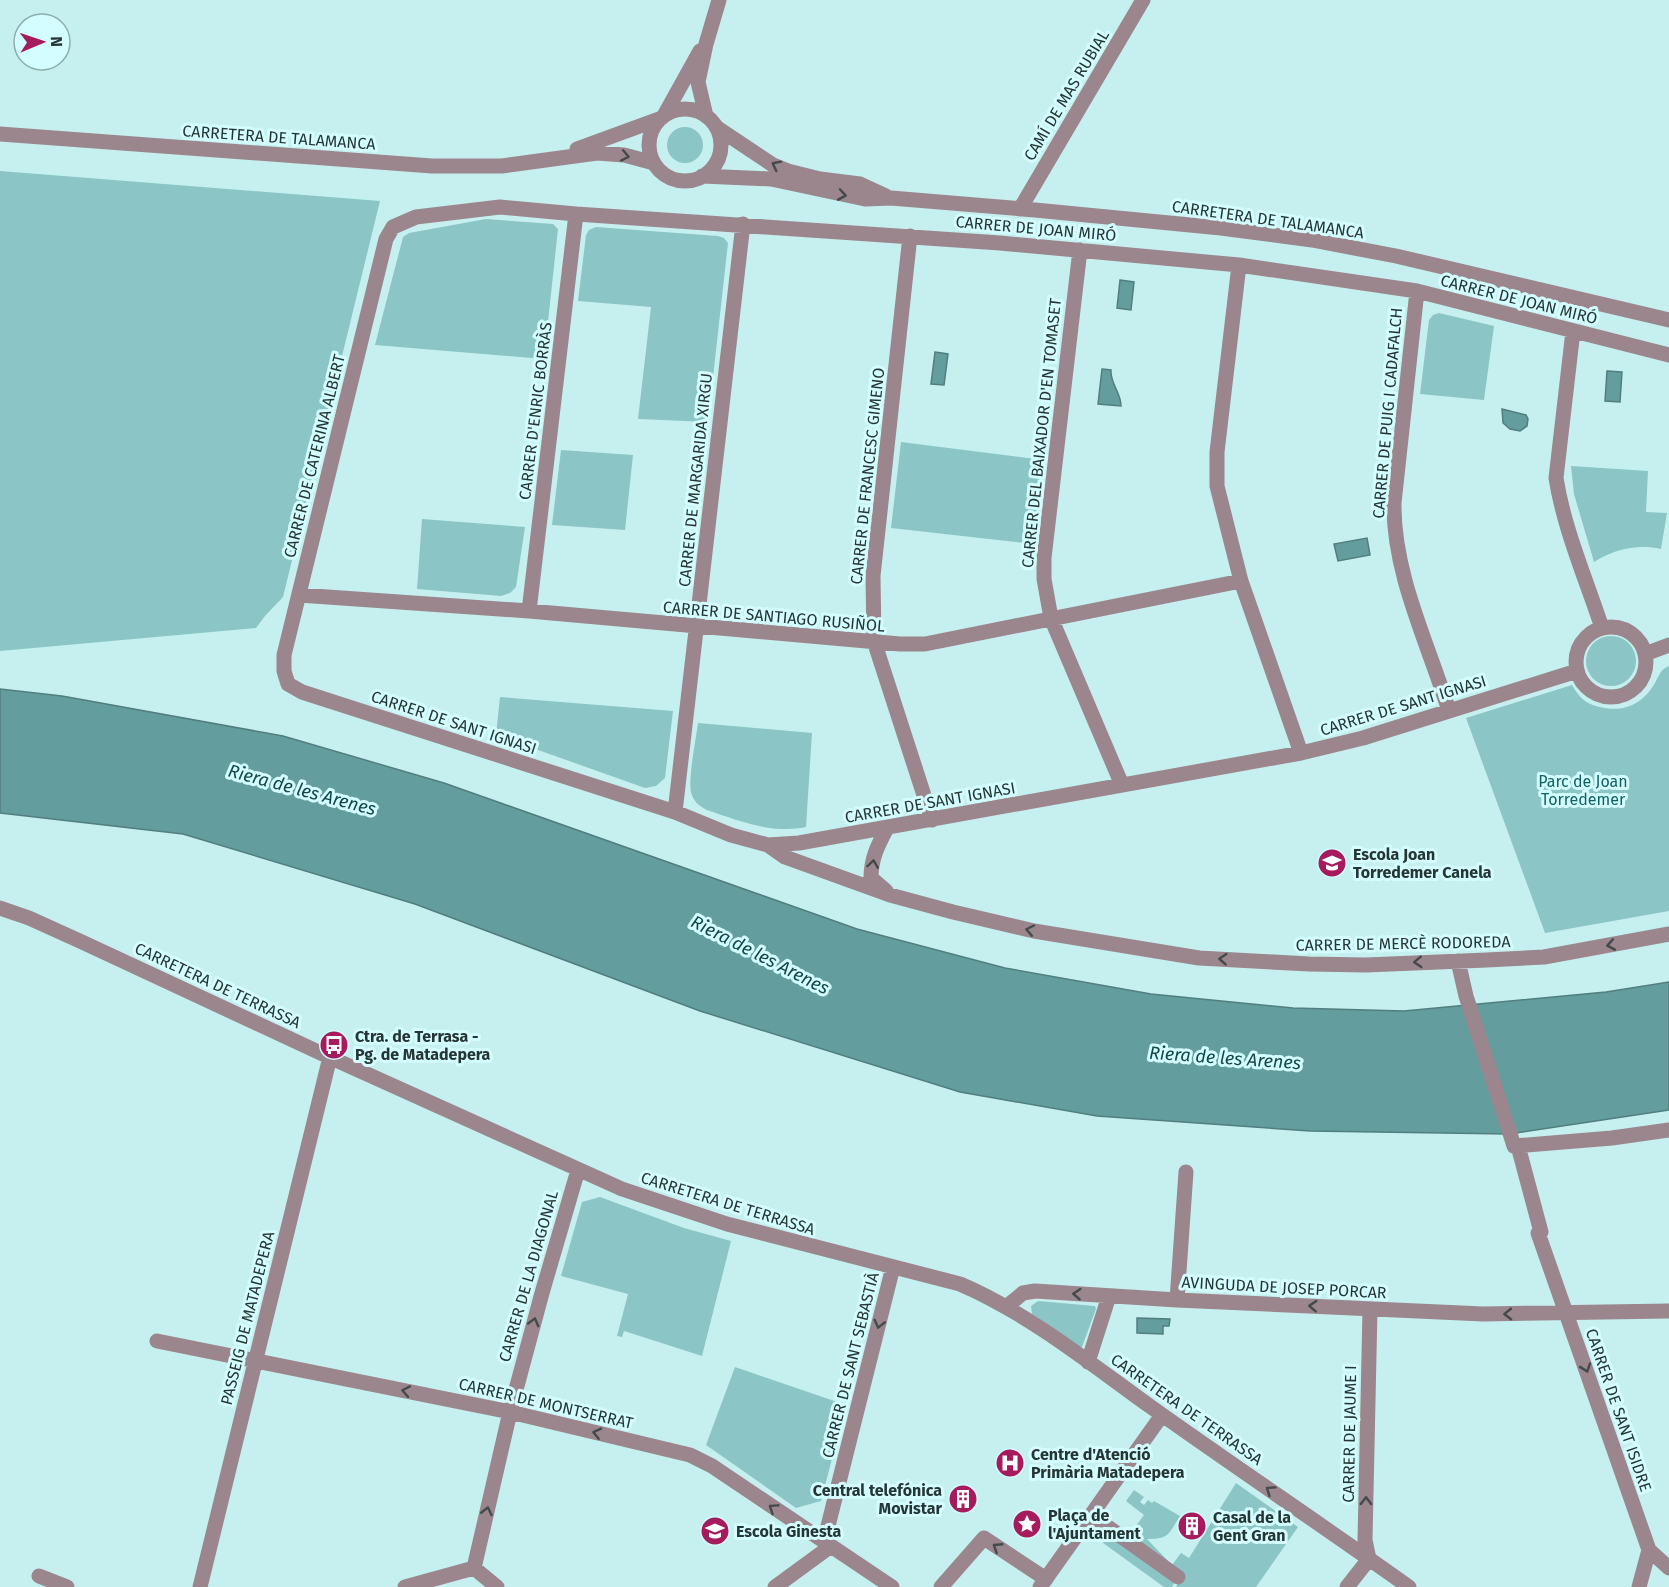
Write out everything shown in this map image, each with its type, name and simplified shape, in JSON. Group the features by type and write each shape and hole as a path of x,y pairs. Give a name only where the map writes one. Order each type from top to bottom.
{"street":[{"path":"706,44 696,56 662,117 653,127 648,145 654,163 660,171 680,180 692,180 702,176 715,164 719,155 720,136 711,122 698,82 719,0"},
{"name":"CAMÍ DE MAS RUBIAL","path":"1020,209 1143,0"},
{"path":"662,117 675,110 686,108 697,110 711,122"},
{"name":"CARRETERA DE TALAMANCA","path":"555,158 662,117"},
{"name":"CARRETERA DE TALAMANCA","path":"711,122 773,165 820,179 860,184 891,198"},
{"name":"CARRETERA DE TALAMANCA","path":"0,134 443,167 493,167 597,153 624,155 654,163"},
{"name":"CARRETERA DE TALAMANCA","path":"702,176 762,178 865,199 891,198 1020,209 1221,228 1312,240 1419,261 1669,320"},
{"name":"CARRER DE JOAN MIRÓ","path":"393,227 416,218 500,207 910,236 1239,264 1417,291 1669,356"},
{"name":"CARRER D'ENRIC BORRÀS","path":"529,611 576,214"},
{"name":"CARRER DE MARGARIDA XIRGU","path":"675,812 742,224"},
{"name":"CARRER DE CATERINA ALBERT","path":"298,690 288,684 284,671 284,656 386,239 393,227"},
{"name":"CARRER DE FRANCESC GIMENO","path":"910,236 873,576 874,641 932,820"},
{"name":"CARRER DEL BAIXADOR D'EN TOMASET","path":"1080,250 1044,558 1044,579 1051,618 1122,785"},
{"path":"1239,264 1217,452 1220,503 1241,581 1301,753"},
{"name":"CARRER DE PUIG I CADAFALCH","path":"1417,291 1394,503 1395,538 1412,600 1449,711"},
{"path":"1573,331 1556,478 1569,529 1602,628"},
{"name":"CARRER DE SANTIAGO RUSIÑOL","path":"299,595 529,611 697,628 925,644 1241,581"},
{"path":"1614,627 1626,631 1636,638 1645,654 1646,667 1642,679 1626,694 1612,698 1600,696 1590,690 1581,681 1577,671 1578,651 1585,639 1602,628 1614,627"},
{"path":"1645,654 1669,645"},
{"name":"CARRER DE SANT IGNASI","path":"298,690 675,812 731,835 768,845 799,843 887,828 1301,753 1363,738 1577,671"},
{"path":"887,828 874,853 871,878 890,895"},
{"name":"CARRER DE MERCÈ RODOREDA","path":"768,845 785,857 890,895 1034,931 1199,958 1320,964 1544,957 1669,934"},
{"name":"CARRETERA DE TERRASSA","path":"0,908 29,918 579,1170 651,1200 701,1217 960,1284 1006,1307 1088,1362 1409,1587"},
{"name":"CARRER DE SANT ISIDRE","path":"1458,961 1466,996 1516,1146 1541,1232 1538,1233 1649,1550"},
{"name":"PASSEIG DE MATADEPERA","path":"200,1587 330,1057"},
{"path":"1516,1146 1612,1138 1669,1130"},
{"name":"CARRER DE LA DIAGONAL","path":"474,1568 510,1412 542,1293 579,1170"},
{"path":"1177,1300 1186,1172"},
{"name":"CARRER DE SANT SEBASTIÀ","path":"827,1544 893,1267"},
{"name":"AVINGUDA DE JOSEP PORCAR","path":"1006,1307 1028,1291 1483,1314 1669,1311"},
{"path":"1088,1362 1109,1296"},
{"name":"CARRER DE JAUME I","path":"1369,1559 1365,1540 1370,1309"},
{"name":"CARRER DE MONTSERRAT","path":"157,1341 510,1412 690,1455 712,1466 892,1587"},
{"path":"941,1587 984,1538 1043,1583 1162,1415"},
{"path":"1091,1515 1178,1577"},
{"path":"775,1587 827,1544"},
{"path":"1639,1587 1649,1550 1669,1568"},
{"path":"1347,1587 1369,1559"},
{"path":"405,1587 474,1568 497,1587"},
{"path":"39,1576 67,1587"}],"green space":[{"path":"685,127 698,132 703,145 698,158 685,163 672,158 667,145 672,132"},
{"path":"0,171 380,201 283,597 256,628 0,651"},
{"path":"486,219 553,224 558,229 544,359 375,345 403,237 409,233"},
{"path":"596,227 718,236 724,238 728,243 708,422 638,419 651,307 578,301 586,235 589,230"},
{"path":"1439,313 1494,326 1484,400 1420,394 1429,320 1433,315"},
{"path":"901,442 1043,460 1033,544 891,528"},
{"path":"561,450 633,455 625,530 552,525"},
{"path":"1571,466 1648,471 1646,512 1667,513 1661,549 1643,547 1626,549 1594,562 1574,494"},
{"path":"422,519 525,527 516,587 510,593 501,596 417,589"},
{"path":"1606,636 1616,636 1629,643 1636,656 1636,666 1629,679 1616,686 1606,686 1597,682 1590,675 1586,666 1586,656 1590,647 1597,640"},
{"name":"Parc de Joan Torredemer","path":"1669,666 1669,911 1545,933 1466,718 1572,685 1582,698 1594,705 1613,709 1628,707 1651,690 1662,671"},
{"path":"500,697 673,711 665,778 656,786 645,788 496,735"},
{"path":"698,723 812,733 806,827 768,828 701,807 692,795 690,786"},
{"path":"600,1197 684,1228 731,1241 702,1356 624,1331 622,1337 617,1336 628,1294 561,1276 582,1202"},
{"path":"1038,1301 1095,1306 1096,1309 1082,1347 1032,1314 1031,1306"},
{"path":"735,1367 846,1405 821,1501 796,1508 706,1445"},
{"path":"1236,1483 1298,1527 1256,1587 1176,1587 1179,1581 1176,1580 1172,1587 1164,1587 1103,1543 1111,1532 1126,1539 1144,1515 1126,1501 1134,1490 1144,1497 1140,1502 1144,1505 1148,1500 1152,1503 1154,1501 1180,1516 1167,1535 1147,1539 1172,1565 1181,1553 1189,1558"}],"water":[{"path":"1120,280 1134,282 1131,310 1117,308"},
{"path":"935,352 948,354 944,385 931,384"},
{"path":"1102,369 1111,370 1121,406 1098,404"},
{"path":"1607,371 1622,372 1620,402 1605,401"},
{"path":"1502,409 1526,415 1527,426 1520,431 1510,429 1503,423"},
{"path":"1367,538 1370,555 1338,561 1334,544"},
{"name":"Riera de les Arenes","path":"0,689 62,696 283,736 444,783 857,929 1005,968 1151,994 1293,1008 1404,1011 1606,992 1669,982 1669,1110 1509,1134 1310,1131 1097,1116 960,1092 700,1011 415,904 183,834 0,813"},
{"path":"1137,1318 1170,1319 1169,1326 1163,1326 1163,1334 1137,1333"}],"place":[{"name":"Escola Joan Torredemer Canela","path":"1332,863"},
{"name":"Ctra. de Terrasa - Pg. de Matadepera","path":"334,1045"},
{"name":"Centre d'Atenció Primària Matadepera","path":"1010,1463"},
{"name":"Central telefónica Movistar","path":"963,1499"},
{"name":"Plaça de l'Ajuntament","path":"1027,1524"},
{"name":"Casal de la Gent Gran","path":"1192,1526"},
{"name":"Escola Ginesta","path":"715,1531"}]}
